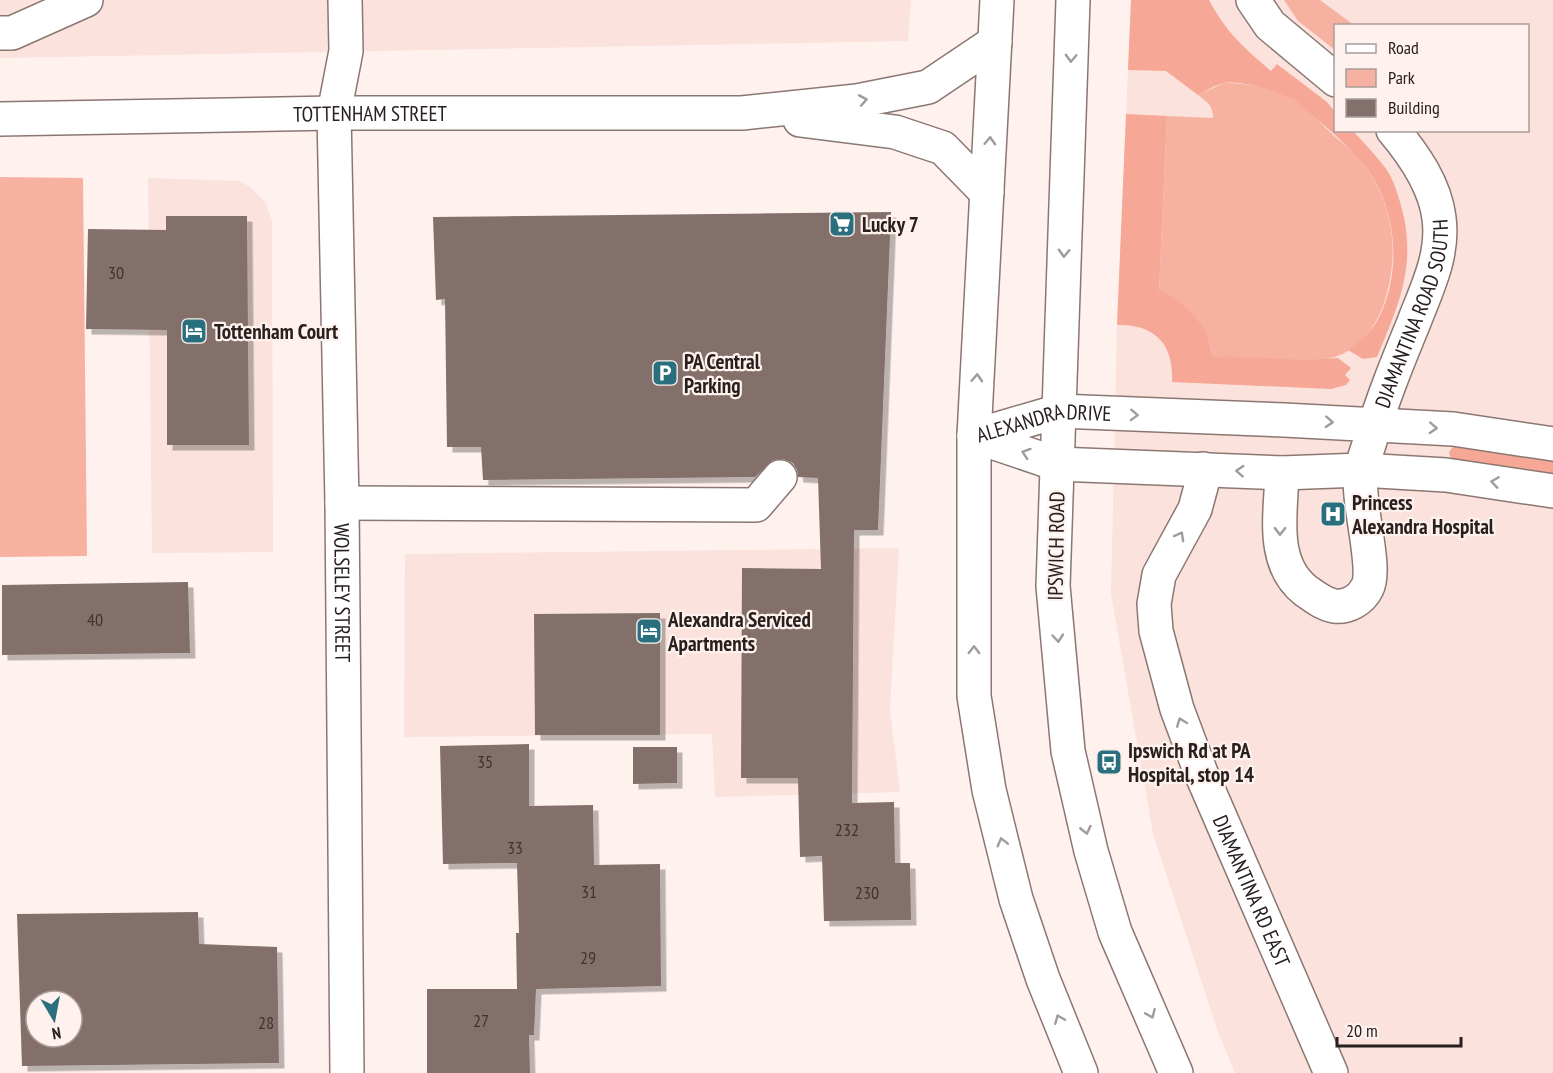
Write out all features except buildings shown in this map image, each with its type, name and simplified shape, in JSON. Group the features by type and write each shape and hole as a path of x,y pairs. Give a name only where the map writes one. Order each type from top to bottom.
{"main road":[{"path":"0,33 12,33 86,0"},
{"name":"WOLSELEY STREET","path":"345,0 346,51 334,113 342,503 347,1073"},
{"path":"997,0 974,436 974,696 990,790 1016,899 1043,979 1081,1073"},
{"name":"IPSWICH ROAD","path":"1072,0 1053,586 1068,751 1091,851 1115,932 1176,1073"},
{"path":"1253,0 1270,25 1334,79"},
{"name":"TOTTENHAM STREET","path":"0,119 334,113 742,113 857,101 928,87 995,42"},
{"name":"TOTTENHAM STREET","path":"742,113 895,132 943,148 987,194"},
{"name":"DIAMANTINA ROAD SOUTH","path":"1281,473 1280,540 1288,571 1295,582 1327,605 1339,607 1351,604 1361,597 1368,587 1371,572 1360,492 1361,470 1380,406 1435,268 1440,244 1436,200 1429,183 1395,132"},
{"name":"ALEXANDRA DRIVE","path":"974,436 1059,411 1453,429 1553,444"},
{"name":"ALEXANDRA DRIVE","path":"974,436 1058,464 1281,473 1361,470 1446,475 1553,491"},
{"name":"DIAMANTINA RD EAST","path":"1203,469 1201,490 1195,509 1158,575 1154,604 1156,631 1177,709 1201,773 1331,1073"},
{"path":"342,503 756,505 780,477"}],"shaded area":[{"path":"0,0 911,0 908,41 0,58"},
{"name":"Princess Alexandra Hospital","path":"1131,0 1553,0 1553,1073 1235,1073 1218,1032 1153,834 1111,594 1117,325"},
{"path":"1131,0 1209,0 1229,30 1271,71 1277,64 1327,102 1334,111 1334,132 1354,132 1372,152 1386,169 1395,187 1405,224 1407,244 1407,263 1399,300 1377,357 1363,359 1348,350 1364,337 1377,321 1386,302 1393,259 1389,216 1382,196 1360,160 1295,100 1288,97 1261,87 1241,83 1224,83 1198,95 1166,71 1128,70"},
{"path":"1126,114 1167,116 1159,291 1179,302 1197,320 1206,333 1213,356 1305,360 1338,358 1351,368 1345,375 1350,380 1346,385 1331,389 1172,382 1170,357 1160,339 1142,328 1117,325"},
{"path":"148,178 239,181 250,187 266,203 272,221 273,552 152,553"},
{"path":"1460,444 1553,459 1553,476 1457,462 1451,459 1449,452"},
{"name":"Alexandra Serviced Apartments","path":"899,548 890,709 900,792 715,797 712,734 404,737 405,554"}],"green space":[{"path":"1284,0 1320,0 1353,24 1334,24 1334,49 1298,21"},
{"path":"1224,83 1261,87 1295,100 1358,158 1380,192 1390,226 1392,243 1390,279 1380,314 1375,323 1364,338 1349,351 1329,358 1297,361 1213,356 1206,333 1159,291 1167,116 1213,118 1211,107 1198,95"},
{"path":"0,177 83,178 87,556 0,557"}],"place":[{"name":"Lucky 7","path":"842,224"},
{"name":"Tottenham Court","path":"194,331"},
{"name":"PA Central Parking","path":"665,373"},
{"name":"Princess Alexandra Hospital","path":"1333,514"},
{"name":"Alexandra Serviced Apartments","path":"649,631"},
{"name":"Ipswich Rd at PA Hospital, stop 14","path":"1109,762"}]}
